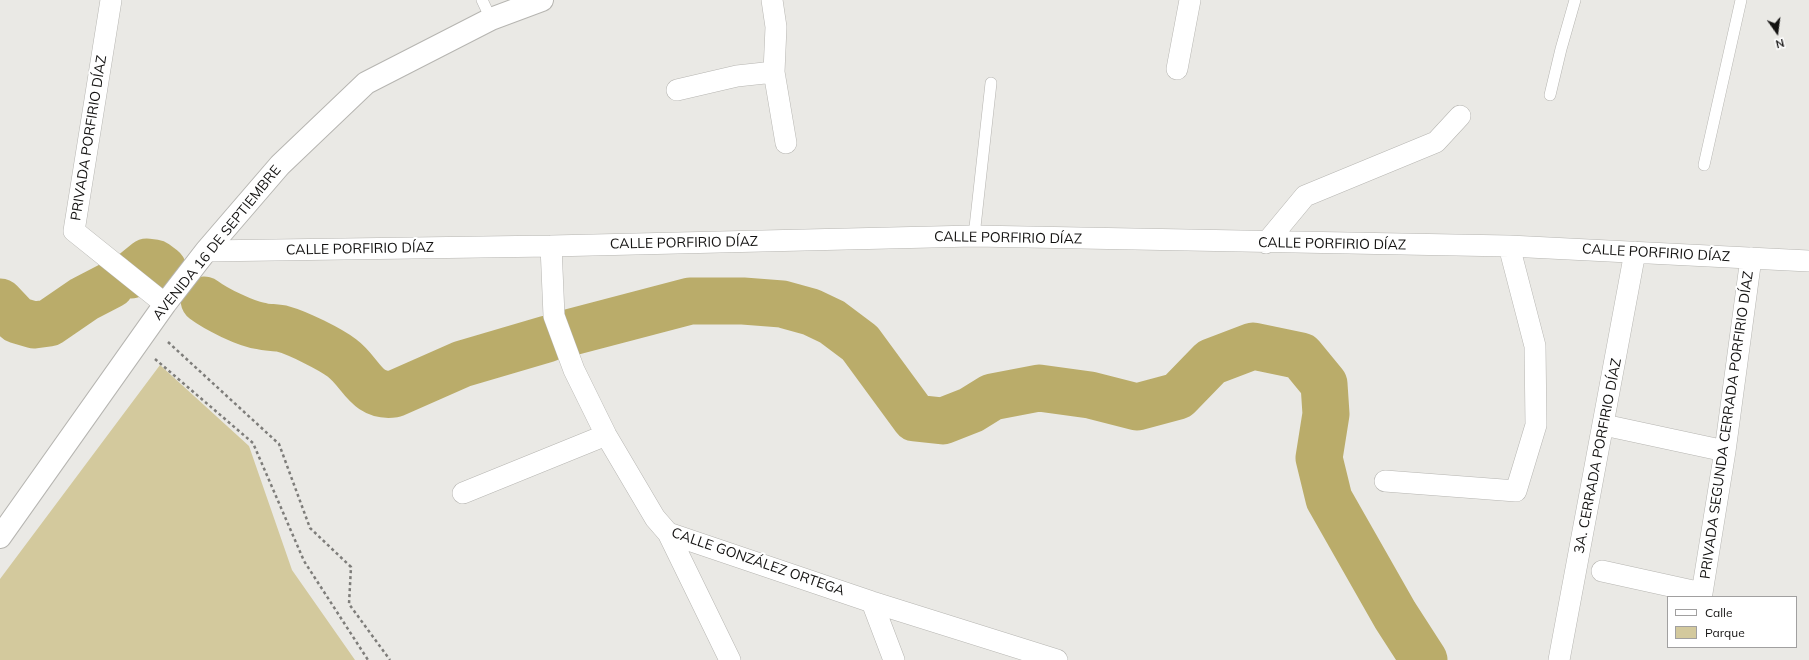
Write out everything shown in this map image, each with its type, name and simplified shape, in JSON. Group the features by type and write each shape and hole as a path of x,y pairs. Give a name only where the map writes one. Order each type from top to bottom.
{"main road":[{"name":"AVENIDA 16 DE SEPTIEMBRE","path":"0,537 150,325 206,251 280,165 366,83 491,19 542,0"}],"street":[{"name":"PRIVADA PORFIRIO DÍAZ","path":"111,0 74,231 166,304"},
{"path":"772,0 776,27 774,72 786,143"},
{"path":"1177,69 1190,0"},
{"path":"677,90 736,76 774,72"},
{"path":"1266,243 1305,196 1436,142 1460,116"},
{"name":"CALLE PORFIRIO DÍAZ","path":"206,251 551,246 974,236 1266,243 1508,246 1809,261"},
{"name":"CALLE GONZÁLEZ ORTEGA","path":"551,246 554,316 574,370 606,435 655,518 668,533 872,602 1056,660"},
{"path":"1385,481 1516,491 1536,425 1536,346 1508,246"},
{"name":"3A. CERRADA PORFIRIO DÍAZ","path":"1559,660 1604,425 1635,252"},
{"name":"PRIVADA SEGUNDA CERRADA PORFIRIO DÍAZ","path":"1602,571 1702,593 1725,451 1751,258"},
{"path":"1604,425 1725,451"},
{"path":"462,493 606,435"},
{"path":"668,533 730,660"},
{"path":"872,602 894,660"}],"lane":[{"path":"482,0 491,19"},
{"path":"1550,95 1575,0"},
{"path":"1704,165 1741,0"},
{"path":"974,236 991,83"}],"path":[{"path":"150,325 278,444 310,528 351,566 349,604 390,660"},
{"path":"137,343 253,443 304,561 368,660"}],"green space":[{"path":"160,365 249,446 292,570 355,660 0,660 0,579"}],"waterway":[{"path":"131,275 147,262 155,263 163,269"},
{"path":"0,302 17,320 34,325 49,323 84,299 111,285"},
{"path":"204,300 223,312 247,322 264,327 283,329 322,346 337,354 349,364 370,388 385,394 394,394 462,364 547,339"},
{"path":"568,333 690,301 743,301 782,304 811,312 832,322 860,343 915,418 943,421 971,410 992,397 1039,388 1090,395 1137,407 1178,396 1211,362 1253,346 1301,356 1324,384 1326,414 1319,458 1329,499 1395,615 1424,660"}]}
